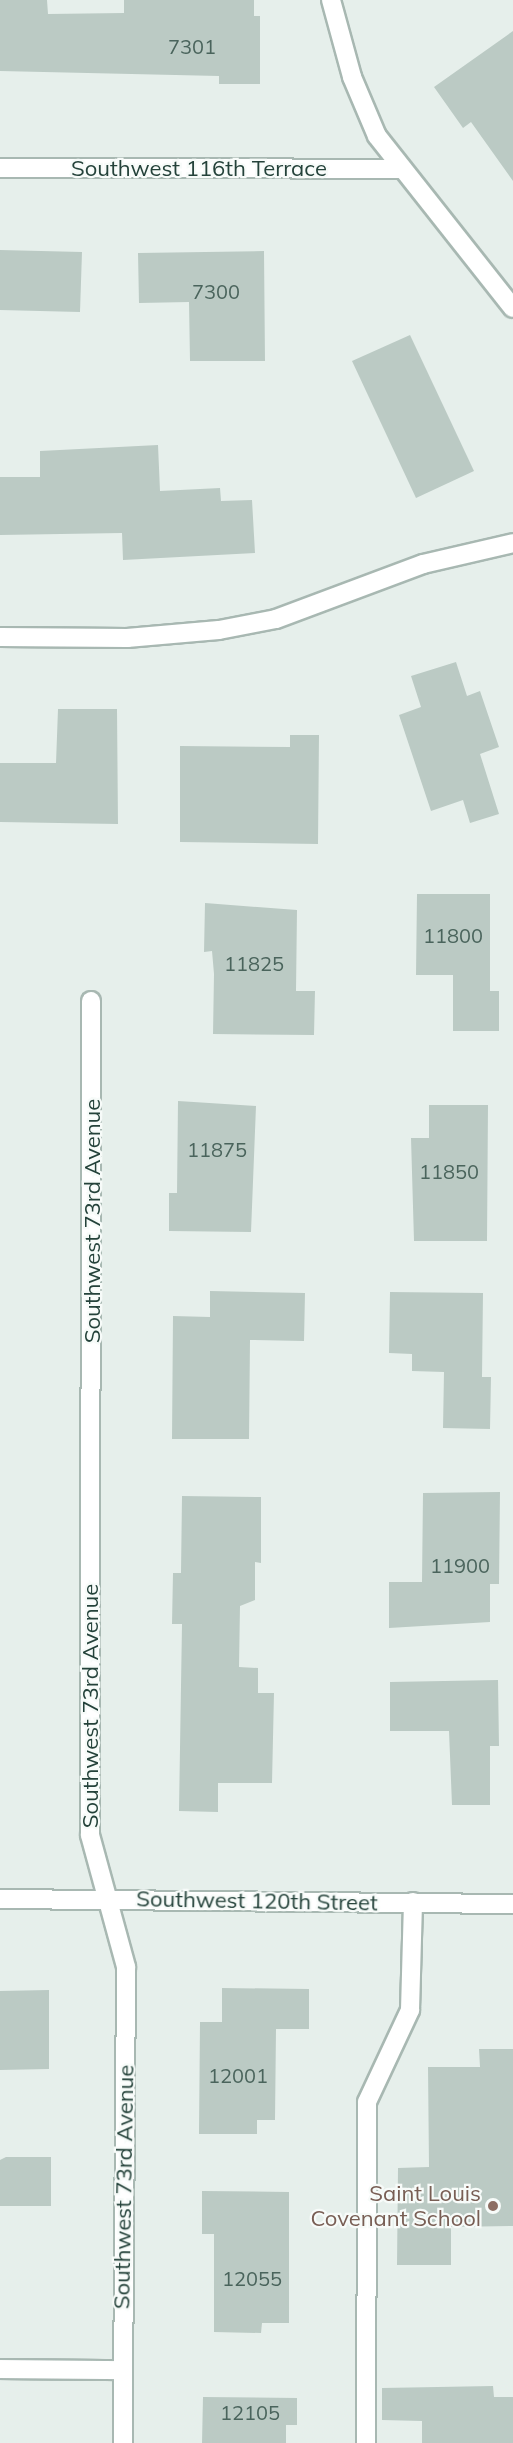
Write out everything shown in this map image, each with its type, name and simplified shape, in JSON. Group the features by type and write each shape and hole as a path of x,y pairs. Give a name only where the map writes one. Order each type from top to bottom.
{"street":[{"path":"331,0 363,107 399,169 513,308"},
{"name":"Southwest 116th Terrace","path":"0,168 399,169"},
{"path":"0,637 127,638 219,630 276,619 423,564 513,543"},
{"name":"Southwest 73rd Avenue","path":"91,1001 90,1835 104,1900 126,1967 123,2443"},
{"name":"Southwest 120th Street","path":"0,1899 513,1904"},
{"path":"366,2443 367,2102 410,2010 413,1902"},
{"path":"0,2369 123,2370"}],"building":[{"path":"0,0 47,0 48,14 124,13 124,0 254,0 254,16 260,16 260,84 219,84 219,76 0,71"},
{"path":"513,31 513,181 471,122 463,128 434,87"},
{"path":"0,250 82,252 80,312 0,310"},
{"path":"264,251 265,361 190,361 189,302 139,303 138,253"},
{"path":"410,335 474,471 416,498 352,361"},
{"path":"158,445 160,491 220,488 221,501 252,500 255,553 123,560 122,533 0,535 0,477 40,477 40,451"},
{"path":"456,662 467,696 480,691 499,747 480,754 499,814 470,823 463,800 431,811 399,715 421,707 411,676"},
{"path":"58,709 117,709 118,824 0,822 0,763 56,763"},
{"path":"290,735 319,735 318,844 180,842 180,746 290,747"},
{"path":"417,894 490,894 490,991 499,991 499,1031 453,1031 453,975 416,975"},
{"path":"205,903 297,910 296,991 315,991 314,1035 213,1034 214,974 212,951 204,952"},
{"path":"178,1101 256,1106 251,1232 169,1231 169,1193 177,1193"},
{"path":"429,1105 488,1105 487,1241 414,1241 411,1138 429,1138"},
{"path":"210,1291 305,1293 304,1341 250,1340 249,1439 172,1439 173,1316 210,1317"},
{"path":"390,1292 483,1293 482,1377 491,1377 490,1429 443,1428 444,1372 412,1371 412,1354 389,1353"},
{"path":"500,1492 499,1584 490,1584 490,1622 389,1628 389,1582 422,1582 423,1493"},
{"path":"182,1496 261,1497 261,1563 255,1562 255,1600 240,1606 239,1667 258,1668 258,1693 274,1693 272,1783 218,1783 218,1812 179,1811 182,1624 172,1624 173,1573 181,1573"},
{"path":"498,1680 499,1746 490,1746 490,1805 452,1805 449,1731 390,1731 390,1682"},
{"path":"222,1988 309,1989 309,2029 276,2029 275,2120 257,2120 257,2134 199,2134 200,2022 222,2022"},
{"path":"49,1990 49,2069 0,2070 0,1991"},
{"path":"479,2049 513,2049 513,2226 451,2227 451,2265 397,2265 398,2168 429,2167 428,2067 480,2067"},
{"path":"6,2157 51,2157 51,2206 0,2206 0,2160"},
{"path":"202,2191 289,2192 289,2323 262,2323 261,2333 214,2332 214,2234 202,2234"},
{"path":"493,2386 494,2397 513,2397 513,2443 422,2443 422,2421 382,2420 382,2388"},
{"path":"203,2397 297,2398 297,2425 286,2425 286,2443 202,2443"}],"place":[{"name":"Saint Louis Covenant School","path":"493,2206"}]}
